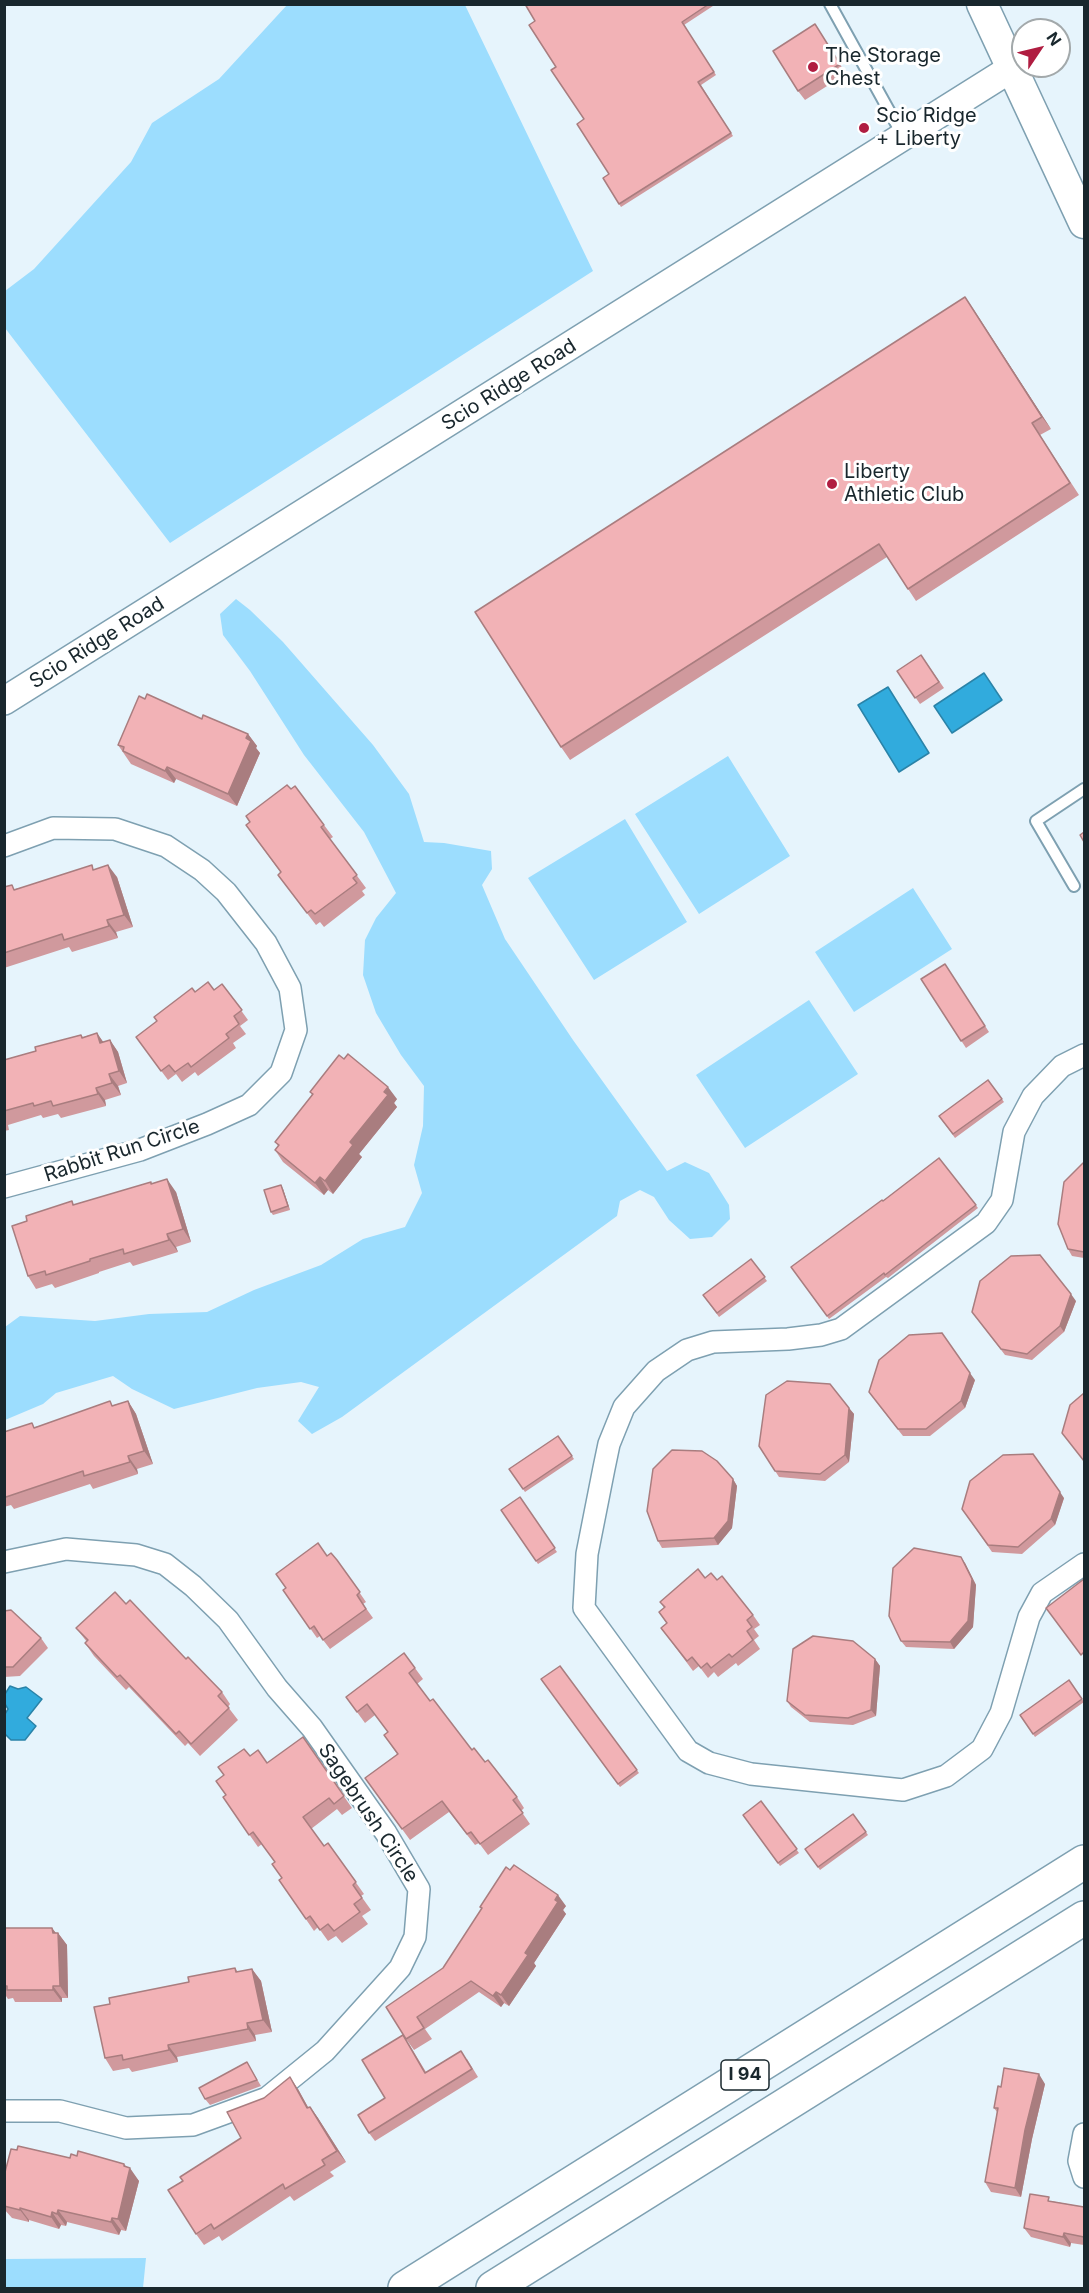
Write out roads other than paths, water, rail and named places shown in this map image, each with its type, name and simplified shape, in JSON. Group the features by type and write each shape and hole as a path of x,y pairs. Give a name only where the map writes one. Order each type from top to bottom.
{"highway":[{"name":"I 94","path":"405,2289 1084,1862"},
{"name":"I 94","path":"493,2289 1084,1918"}],"main road":[{"path":"982,4 1011,66"},
{"path":"1017,78 1084,223"}],"street":[{"name":"Scio Ridge Road","path":"4,701 1011,69"},
{"name":"Rabbit Run Circle","path":"4,846 53,828 115,829 166,846 202,870 226,892 266,943 290,988 296,1030 281,1073 249,1105 140,1150 4,1187"},
{"path":"1084,1055 1062,1066 1033,1096 1014,1132 1002,1200 986,1222 841,1329 821,1335 788,1339 714,1342 687,1350 656,1371 624,1407 609,1444 587,1554 584,1608 688,1751 709,1763 751,1774 903,1790 946,1776 982,1749 1001,1713 1029,1617 1042,1593 1084,1564"},
{"name":"Sagebrush Circle","path":"4,1562 66,1549 136,1555 165,1564 193,1586 228,1620 277,1688 312,1728 386,1833 419,1889 415,1937 400,1968 325,2051 267,2098 193,2125 182,2126 126,2128 60,2111 4,2111"},
{"path":"1084,2134 1079,2161 1084,2177"}],"lane":[{"path":"830,4 903,136"},
{"path":"1074,886 1036,821 1084,789"}],"place":[{"name":"The Storage Chest","path":"813,67"},
{"name":"Scio Ridge + Liberty","path":"864,128"},
{"name":"Liberty Athletic Club","path":"832,484"}]}
